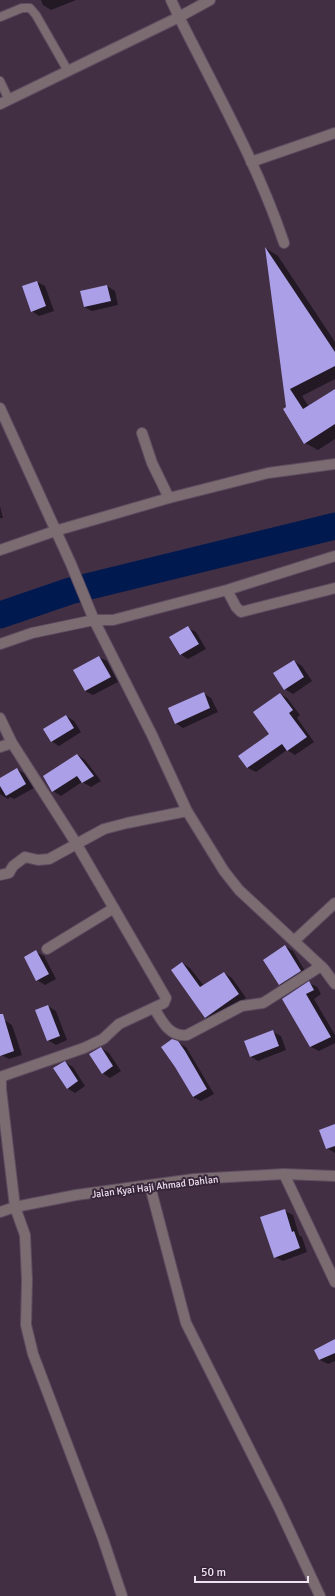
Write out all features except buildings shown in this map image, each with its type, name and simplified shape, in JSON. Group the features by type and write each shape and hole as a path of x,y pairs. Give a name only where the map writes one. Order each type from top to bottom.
{"street":[{"path":"171,0 251,162 273,210 284,243"},
{"path":"5,102 179,17 210,0"},
{"path":"251,162 335,133"},
{"path":"0,408 93,615 152,735 187,811 224,871 239,890 321,966 335,984"},
{"path":"142,434 152,463 169,498"},
{"path":"0,550 55,531 169,498 268,472 335,464"},
{"path":"0,644 93,615 113,620 227,590 335,556"},
{"path":"227,590 236,607 242,612 335,588"},
{"path":"0,718 12,743 76,843 166,996 164,1003 119,1024 103,1039 84,1048 0,1077 0,1089 14,1207 25,1235 27,1280 26,1325 33,1354 103,1539 122,1596"},
{"path":"0,748 12,743"},
{"path":"0,875 9,873 13,866 25,857 38,860 49,859 76,843 121,824 187,811"},
{"path":"294,940 335,903"},
{"path":"47,948 114,908"},
{"path":"154,1008 172,1032 180,1035 187,1035 242,1006 263,1002 321,966"},
{"path":"284,1174 335,1282"},
{"name":"Jalan Kyai Haji Ahmad Dahlan","path":"0,1212 14,1207 76,1195 194,1179 284,1174 335,1176"},
{"path":"150,1186 186,1323 278,1506 320,1596"}],"lane":[{"path":"0,17 22,8 30,8 36,15 68,71"},
{"path":"0,81 5,102"}],"waterway":[{"path":"0,615 70,591 335,526"}]}
